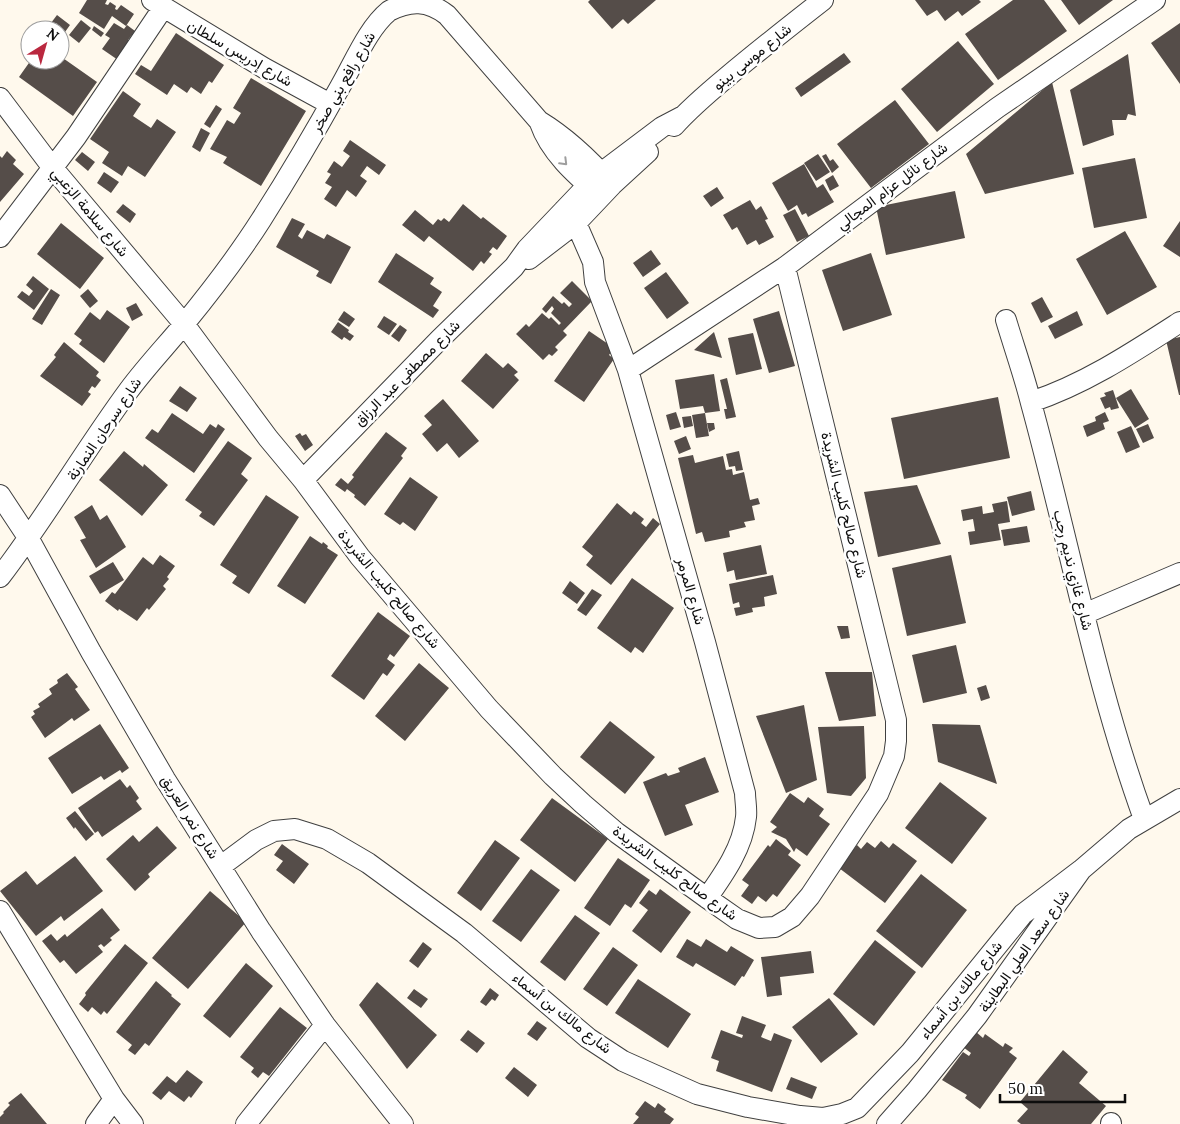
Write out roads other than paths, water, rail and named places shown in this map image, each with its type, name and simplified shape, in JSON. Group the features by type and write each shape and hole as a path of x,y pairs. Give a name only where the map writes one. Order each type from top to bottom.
{"street":[{"name":"شارع رافع بني صخر","path":"184,324 240,253 300,157 366,41 388,12 400,3 420,0 432,4 447,15 539,121 555,131 600,185"},
{"name":"شارع موسى بينو","path":"600,185 662,127 683,116 757,52 823,0"},
{"name":"شارع نائل عزام المجالي","path":"628,370 785,267 997,108 1155,0"},
{"name":"شارع إدريس سلطان","path":"157,4 264,68 330,104"},
{"path":"0,237 76,137 157,4"},
{"name":"شارع سلامة الزعبي","path":"0,98 52,167 184,324"},
{"name":"شارع مصطفى عبد الرزاق","path":"303,480 439,340 514,267 527,249 565,221 600,185"},
{"name":"شارع المرمر","path":"565,221 584,267 595,282 628,370 705,642 745,793 746,816 742,836 725,872 707,898"},
{"name":"شارع صالح كليب الشريدة","path":"184,324 268,438 303,480 360,557 490,708 553,776 617,833 737,919 759,928 775,927 792,916 810,896 878,794 894,756 896,741 896,720 785,267"},
{"name":"شارع غازي نديم رجب","path":"1006,320 1031,402 1084,614 1129,778 1144,819"},
{"path":"1031,402 1055,394 1099,372 1180,322"},
{"name":"شارع سرحان النمارنة","path":"0,577 29,539 111,414 184,324"},
{"name":"شارع نمر العريق","path":"0,495 29,539 165,779 261,930 326,1025 402,1124"},
{"path":"1084,614 1180,573"},
{"name":"شارع سعد العلي البطاينة","path":"887,1124 977,1016 1081,870 1144,819 1180,799"},
{"name":"شارع مالك بن أسماء","path":"221,866 256,840 274,831 295,829 326,839 368,862 432,909 464,933 588,1038 623,1061 697,1094 757,1108 823,1118 842,1114 857,1108 910,1053 1023,914 1081,870"},
{"path":"0,911 114,1099 133,1124"},
{"path":"246,1124 326,1025"},
{"path":"96,1124 114,1099"}]}
